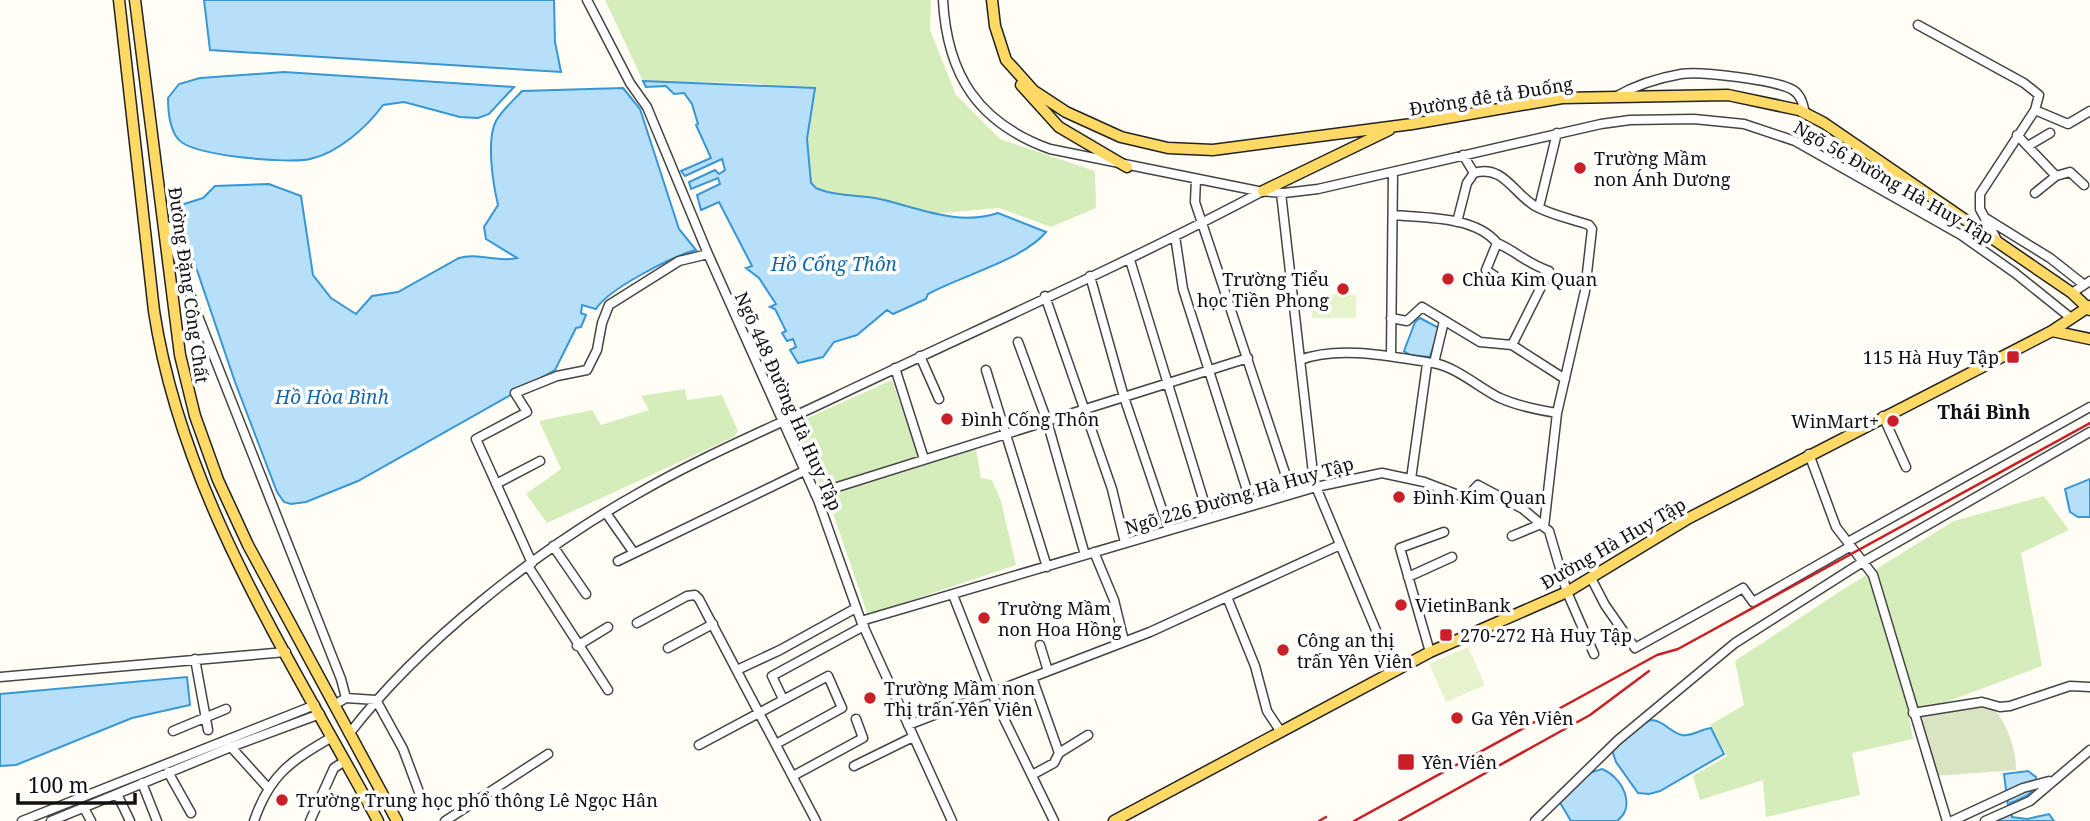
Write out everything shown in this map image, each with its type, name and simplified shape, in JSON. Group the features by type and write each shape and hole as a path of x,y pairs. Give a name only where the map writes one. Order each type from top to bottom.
{"main road":[{"name":"Đường Đặng Công Chất","path":"119,0 154,310 167,382 180,428 216,519 378,821"},
{"name":"Đường Đặng Công Chất","path":"135,0 180,355 195,416 231,511 397,821"},
{"name":"Đường đê tả Đuống","path":"992,0 995,26 1006,60 1034,91 1066,112 1121,137 1168,148 1213,150 1399,126 1562,98 1728,95 1768,102 1805,113 2072,293 2089,308"},
{"path":"1006,60 1033,101 1052,121 1088,147 1127,167"},
{"path":"1263,191 1399,126"},
{"name":"Đường Hà Huy Tập","path":"1114,821 1430,652 1567,592 1689,518 2052,331 2089,308"},
{"path":"2052,331 2090,339"},
{"path":"286,652 302,645"},
{"path":"348,765 364,761"}],"street":[{"name":"Ngõ 448 Đường Hà Huy Tập","path":"587,0 630,83 647,107 708,254 815,494 862,623 952,821"},
{"name":"Ngõ 56 Đường Hà Huy Tập","path":"943,0 946,33 954,64 969,90 988,113 1009,130 1035,144 1127,167 1280,193 1318,189 1557,133 1630,120 1694,119 1744,124 1777,133 1961,235 2015,273 2071,318"},
{"path":"1918,25 2024,83 2039,95 2035,110 1980,194 1980,209 1999,244"},
{"path":"1615,97 1647,82 1685,73 1780,85 1796,92 1805,113"},
{"path":"2035,110 2068,124 2090,111"},
{"path":"1539,207 1557,133"},
{"path":"2028,146 2050,133"},
{"path":"2017,135 2056,176"},
{"path":"1463,155 1474,173"},
{"path":"1457,222 1466,183 1474,173 1487,171 1499,176 1539,207 1589,225 1592,229 1585,291 1557,413 1542,526"},
{"path":"1391,356 1393,172"},
{"path":"2035,193 2056,176 2070,172 2084,185"},
{"path":"1196,180 1194,197 1292,494"},
{"path":"349,734 376,700 415,662 530,564 553,546 638,493 1045,296 1130,260 1263,191"},
{"path":"1280,193 1316,487 1394,671"},
{"path":"160,206 196,311 242,421 346,698"},
{"path":"1393,215 1457,222 1489,234 1497,243 1521,254 1527,263 1549,271 1512,345"},
{"path":"1984,217 2087,282 2072,293"},
{"path":"1175,236 1183,289 1252,506"},
{"path":"1495,276 1486,270 1497,243"},
{"path":"608,690 577,646 530,564 476,439 527,412 515,393 557,376 586,370 597,350 602,323 609,305 679,261 708,254"},
{"path":"1130,260 1209,518"},
{"path":"1090,276 1124,397 1169,530"},
{"path":"1045,296 1112,489 1125,543"},
{"path":"1391,318 1407,321 1422,307 1480,342 1512,345 1565,379"},
{"path":"1411,479 1430,363 1444,321"},
{"path":"1018,342 1090,554 1114,600 1124,641"},
{"path":"920,356 939,399"},
{"path":"1300,360 1312,356 1391,356 1430,363 1500,397 1557,413"},
{"path":"815,494 1248,358"},
{"path":"895,368 924,459"},
{"path":"986,370 1047,567"},
{"path":"1591,578 1635,648 1641,646 1743,588 1753,602 1849,544 2090,407"},
{"path":"1883,416 1906,467"},
{"path":"1535,821 1618,740 1735,643 1861,563 2090,432"},
{"path":"1809,454 1836,527 1861,556 1861,563 1873,575 1913,713 1950,821 2022,788 2051,780"},
{"path":"496,484 540,461"},
{"path":"618,561 804,471"},
{"name":"Ngõ 226 Đường Hà Huy Tập","path":"783,699 772,676 862,623 1316,487 1382,472 1466,498 1478,485 1523,509 1542,526"},
{"path":"606,513 634,553"},
{"path":"1512,536 1542,526"},
{"path":"1542,526 1549,531 1567,592 1594,654"},
{"path":"1430,652 1400,548 1444,532"},
{"path":"908,725 1124,641 1340,545"},
{"path":"553,546 586,594"},
{"path":"1408,577 1452,557"},
{"path":"637,623 695,595 713,624 816,821"},
{"path":"953,595 990,692 1054,821"},
{"path":"1227,597 1255,666 1267,711 1281,732"},
{"path":"737,670 780,650 856,608"},
{"path":"667,648 713,624"},
{"path":"577,646 608,627"},
{"path":"1040,645 1048,671"},
{"path":"0,677 286,652"},
{"path":"195,659 208,730"},
{"path":"699,745 828,676 842,708 776,744"},
{"path":"1032,677 1059,753"},
{"path":"1913,713 1982,702 2000,707 2010,706 2070,686 2090,687"},
{"path":"334,705 346,698 376,700"},
{"path":"376,700 403,749 419,792"},
{"path":"173,731 226,709"},
{"path":"51,821 142,783 150,775 168,772 318,710"},
{"path":"22,821 318,710"},
{"path":"793,776 863,738 856,719"},
{"path":"1032,775 1054,763 1059,753 1088,735"},
{"path":"254,821 268,788 279,772 332,737"},
{"path":"854,766 913,737"},
{"path":"231,747 268,788"},
{"path":"1985,821 2030,801 2051,780 2090,751"},
{"path":"445,821 548,754"},
{"path":"310,821 334,768 348,765"},
{"path":"168,772 191,813"},
{"path":"142,783 157,821"},
{"path":"117,793 130,821"},
{"path":"84,808 90,821"}],"green space":[{"path":"605,0 931,0 930,30 956,95 1000,139 1095,171 1096,208 1051,227 999,208 931,214 907,206 823,191 811,183 807,139 814,88 746,83 643,81"},
{"path":"1312,294 1356,295 1356,318 1312,318"},
{"path":"892,380 921,464 976,449 981,478 992,480 1001,501 1016,565 868,615 829,502 792,425"},
{"path":"685,389 687,400 722,395 738,431 734,437 547,523 526,494 561,469 539,421 592,410 601,425 649,410 641,396"},
{"path":"2044,496 2069,530 2021,553 2042,666 1909,716 1913,739 1852,753 1860,795 1766,817 1763,780 1700,800 1693,776 1727,756 1710,725 1744,705 1735,661 1839,592 1954,521"},
{"path":"1468,647 1485,685 1446,702 1429,664"},
{"path":"1990,706 2001,718 2009,735 2016,770 1935,776 1917,716"}],"water":[{"path":"204,0 554,0 555,42 561,72 210,50"},
{"path":"284,72 514,87 489,114 478,118 460,117 404,102 383,105 351,138 331,151 310,159 262,159 220,154 187,145 175,135 170,120 168,98 179,84 200,78"},
{"name":"Hồ Cống Thôn","path":"643,81 815,88 807,139 811,183 816,188 838,194 875,198 951,217 982,217 998,213 1046,232 1036,242 1008,259 942,287 928,294 926,299 893,314 887,310 857,335 834,342 823,357 798,363 790,350 796,347 793,339 787,341 782,333 786,331 775,309 770,307 776,304 759,278 746,268 752,266 719,202 701,210 697,195 720,184 718,178 691,189 689,182 715,170 719,174 725,170 722,159 685,176 681,171 711,158 696,125 698,124 692,104 684,93 674,94 666,86 646,87"},
{"name":"Hồ Hòa Bình","path":"623,88 640,109 679,229 696,250 642,274 613,292 596,309 582,305 581,313 586,315 581,327 576,328 555,370 358,481 306,502 284,502 277,492 235,382 185,235 175,230 170,215 174,207 203,198 215,186 269,184 301,196 313,275 331,298 356,314 372,296 398,292 459,258 517,258 486,239 484,227 498,205 491,162 493,129 501,113 522,91"},
{"path":"1420,318 1439,328 1430,357 1410,355 1404,351 1415,322"},
{"path":"2090,479 2090,517 2078,517 2070,512 2065,489"},
{"path":"187,677 190,705 132,718 16,765 0,766 0,694"},
{"path":"1650,720 1682,735 1711,728 1724,754 1660,791 1638,793 1616,762 1611,747"},
{"path":"1602,769 1616,778 1621,785 1626,800 1623,815 1617,821 1571,821 1559,801 1576,777"},
{"path":"2028,771 2036,777 2034,788 2029,794 2010,803 2012,817 2027,819 2049,814 2054,821 1983,821 2009,814 2004,774"}],"railway":[{"path":"1354,821 1657,655 1678,649 2090,423"},
{"path":"1399,821 1590,715 1649,671"},
{"path":"1319,821 1326,817"}],"place":[{"name":"Trường Mầm non Ánh Dương","path":"1580,168"},
{"name":"Chùa Kim Quan","path":"1448,279"},
{"name":"Trường Tiểu học Tiền Phong","path":"1343,289"},
{"name":"115 Hà Huy Tập","path":"2013,357"},
{"name":"Đình Cống Thôn","path":"947,419"},
{"name":"WinMart+","path":"1893,421"},
{"name":"Đình Kim Quan","path":"1399,497"},
{"name":"VietinBank","path":"1401,605"},
{"name":"Trường Mầm non Hoa Hồng","path":"984,618"},
{"name":"270-272 Hà Huy Tập","path":"1446,635"},
{"name":"Công an thị trấn Yên Viên","path":"1283,650"},
{"name":"Trường Mầm non Thị trấn Yên Viên","path":"870,698"},
{"name":"Ga Yên Viên","path":"1457,718"},
{"name":"Yên Viên","path":"1406,762"},
{"name":"Trường Trung học phổ thông Lê Ngọc Hân","path":"282,800"}],"district":[{"name":"Thái Bình","path":"1984,412"}]}
